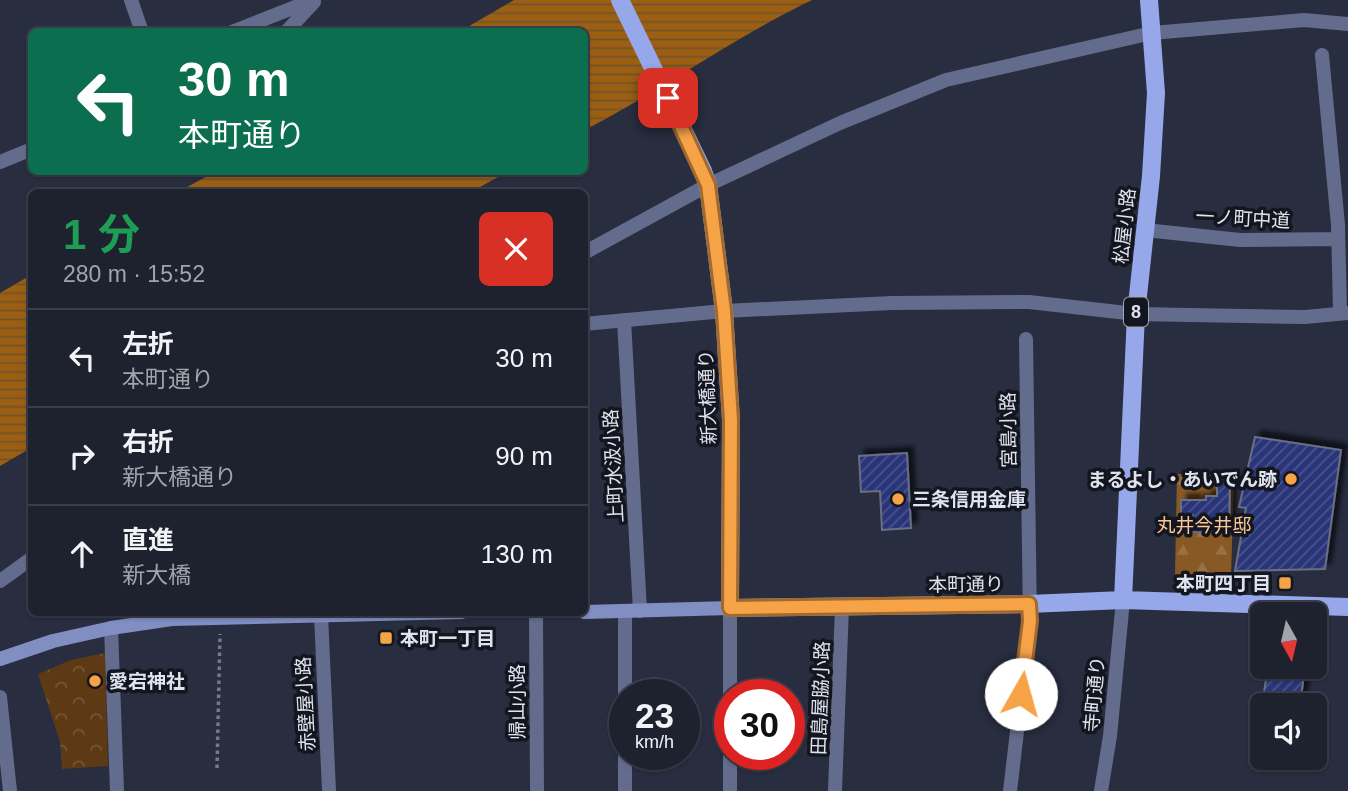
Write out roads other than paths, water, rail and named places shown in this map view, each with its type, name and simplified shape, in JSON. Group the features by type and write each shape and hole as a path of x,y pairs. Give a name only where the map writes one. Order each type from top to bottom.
{"main road":[{"name":"新大橋通り","path":"620,0 705,178 724,311 731,420 730,608"},
{"name":"8","path":"1149,0 1152,29"},
{"name":"松屋小路","path":"1123,600 1136,314 1156,93 1152,29"},
{"name":"本町通り","path":"588,612 1123,600 1348,607"},
{"path":"0,659 53,641 111,628 172,620 249,616"}],"street":[{"path":"131,0 141,28"},
{"path":"242,28 315,0"},
{"path":"290,28 315,0"},
{"path":"588,251 705,178 946,80 1152,29 1304,20 1348,24"},
{"path":"588,324 724,311 892,303 1029,303 1136,314 1305,317 1344,313 1341,230 1322,55"},
{"path":"0,162 28,151"},
{"name":"一ノ町中道","path":"1145,230 1240,240 1341,230"},
{"name":"上町水汲小路","path":"625,320 640,611"},
{"name":"宮島小路","path":"1010,791 1030,621 1026,339"},
{"path":"0,581 28,561"},
{"name":"寺町通り","path":"1101,791 1110,737 1123,600"},
{"name":"田島屋脇小路","path":"835,791 842,606"},
{"path":"730,608 730,679"},
{"path":"625,611 625,679"},
{"name":"赤壁屋小路","path":"321,616 329,791"},
{"name":"帰山小路","path":"536,616 537,791"},
{"path":"111,628 117,791"},
{"path":"0,696 10,791"},
{"path":"625,770 625,791"},
{"path":"730,770 730,791"}],"place":[{"name":"まるよし・あいでん跡","path":"1291,479"},
{"name":"三条信用金庫","path":"898,499"},
{"name":"本町四丁目","path":"1285,583"},
{"name":"本町一丁目","path":"386,638"},
{"name":"愛宕神社","path":"95,681"}],"park label":[{"name":"丸井今井邸","path":"1204,525"}]}
